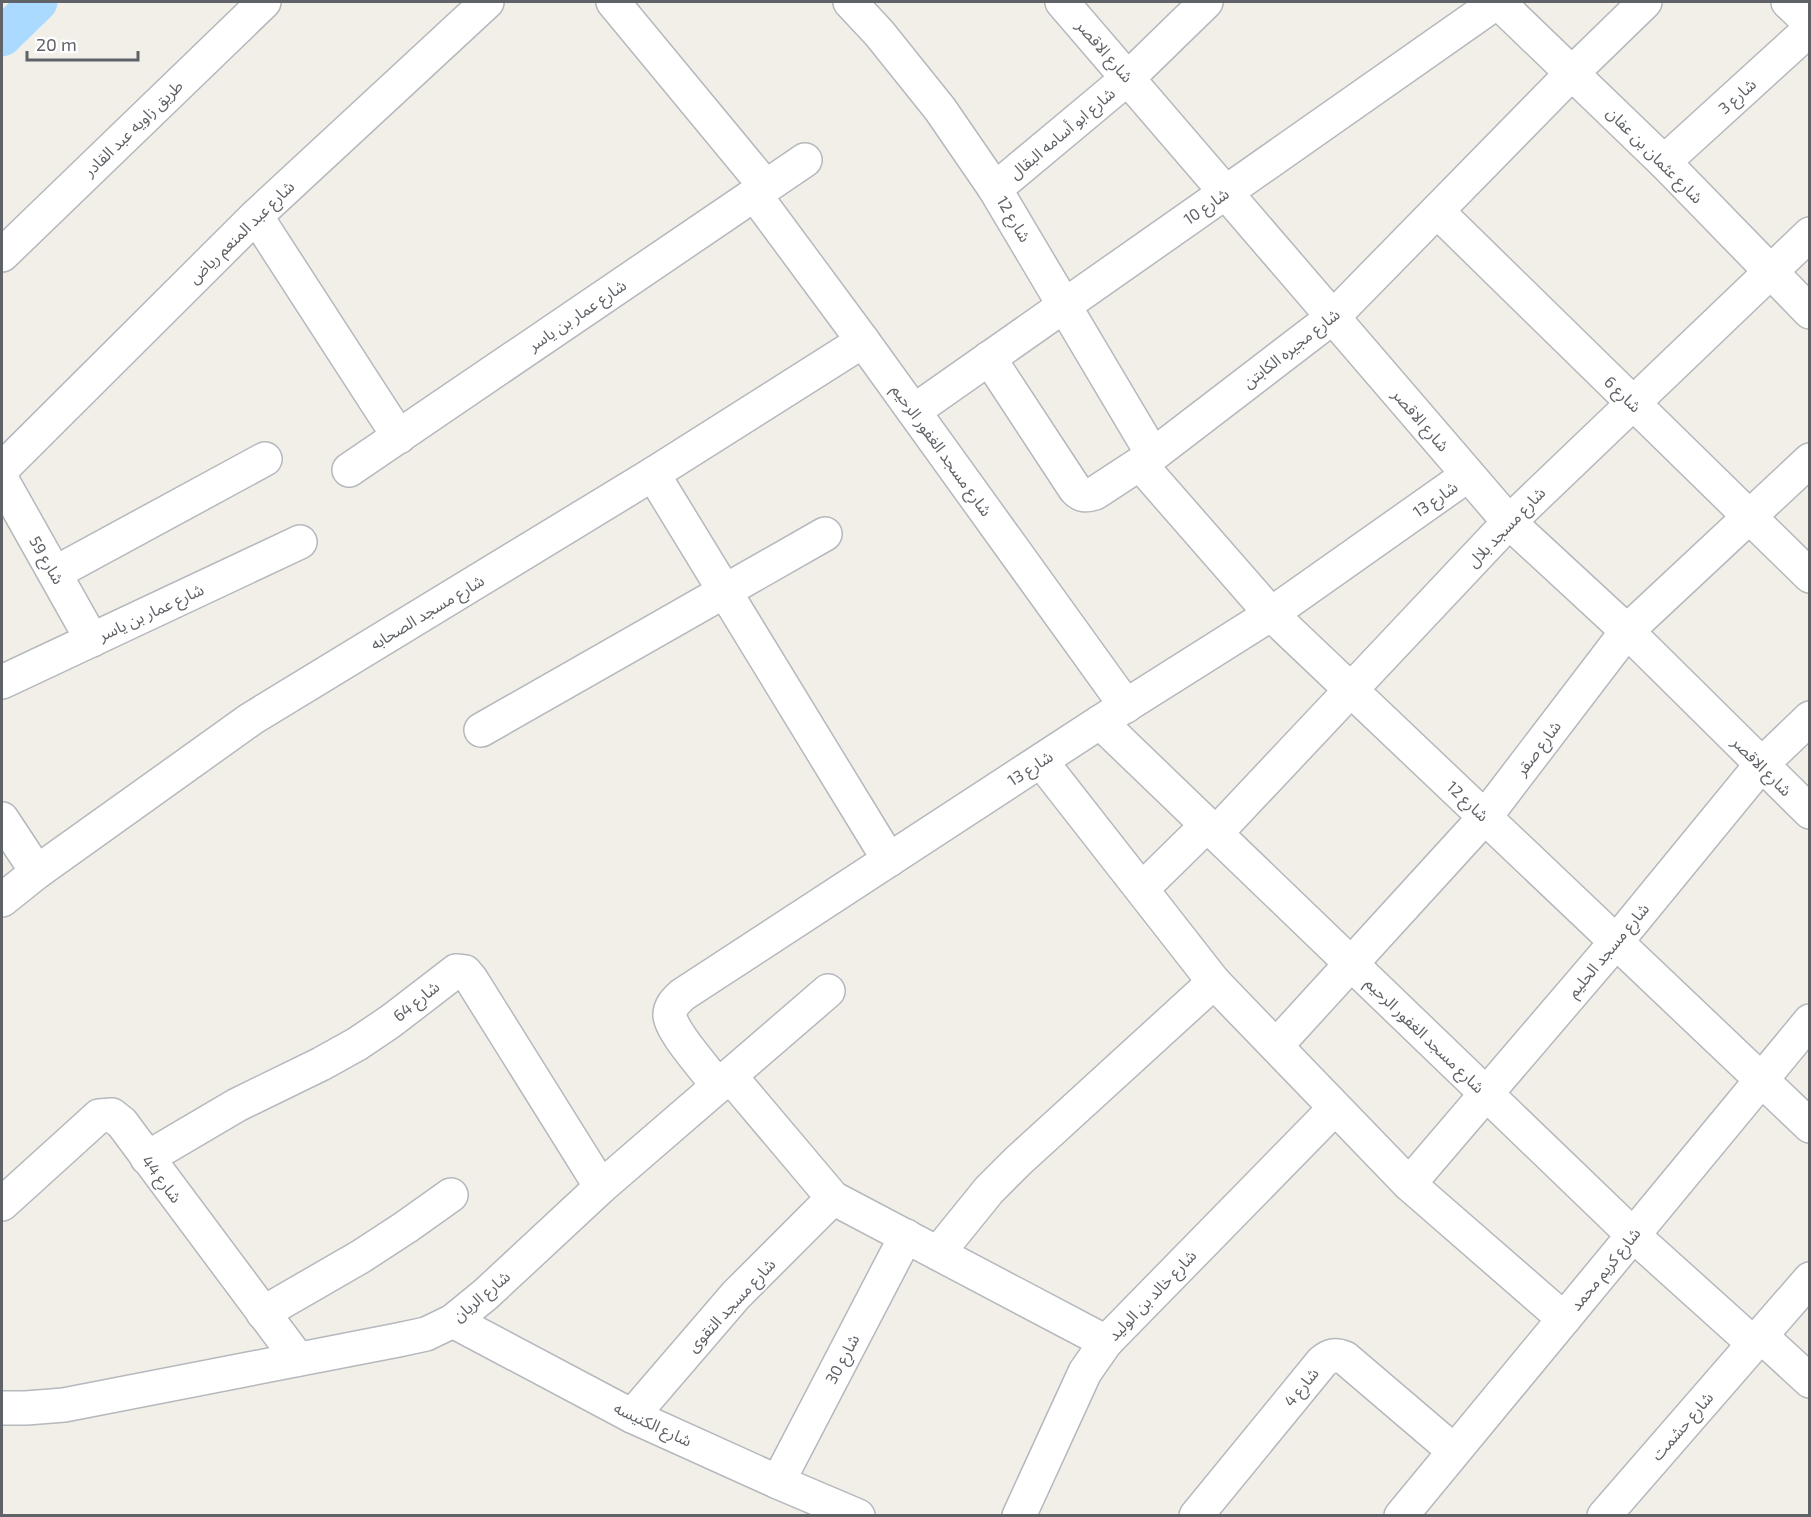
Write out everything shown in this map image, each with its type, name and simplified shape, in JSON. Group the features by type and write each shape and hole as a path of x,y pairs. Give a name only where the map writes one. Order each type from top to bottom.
{"street":[{"name":"طريق زاويه عبد القادر","path":"2,255 264,2"},
{"name":"شارع عبد المنعم رياض","path":"2,469 256,216 487,2"},
{"name":"شارع مسجد الغفور الرحيم","path":"613,2 760,191 914,411 1113,714 1212,829 1633,1235 1809,1381"},
{"name":"شارع 12","path":"849,2 879,33 939,109 995,189 1065,306 1146,459 1271,614 1809,1126"},
{"name":"شارع الاقصر","path":"1062,2 1509,522 1627,631 1809,812"},
{"name":"شارع ابو أسامه البقال","path":"995,189 1128,78 1206,2"},
{"name":"شارع عثمان بن عفان","path":"1498,2 1664,162 1809,312"},
{"name":"شارع 10","path":"914,411 1498,2"},
{"name":"شارع مجيره الكابتن","path":"989,358 1075,489 1080,494 1095,493 1146,459 1333,317 1572,73 1645,2"},
{"path":"1788,2 1809,23"},
{"name":"شارع 3","path":"1664,162 1809,29"},
{"name":"شارع عمار بن ياسر","path":"349,470 805,160"},
{"name":"شارع 6","path":"1437,211 1809,576"},
{"path":"256,216 399,437"},
{"name":"شارع مسجد بلال","path":"1142,889 1212,829 1352,691 1509,522 1809,234"},
{"name":"شارع مسجد الصحابه","path":"2,900 251,719 653,474 863,341"},
{"path":"55,573 265,459"},
{"name":"شارع صقر","path":"1276,1046 1485,817 1627,631 1809,460"},
{"path":"653,474 889,860"},
{"name":"شارع 13","path":"724,1081 674,1029 669,1016 672,1004 682,995 1113,714 1271,614 1468,475"},
{"name":"شارع 59","path":"2,480 92,640"},
{"path":"481,730 825,534"},
{"name":"شارع عمار بن ياسر","path":"2,682 300,542"},
{"name":"شارع مسجد الحليم","path":"1409,1184 1616,942 1761,765 1809,718"},
{"path":"1041,761 1214,982 1409,1184 1564,1319"},
{"path":"2,819 37,873"},
{"name":"شارع 64","path":"147,1158 228,1110 357,1044 456,971 465,972 471,979 601,1187"},
{"path":"938,1253 989,1190 1017,1161 1214,982"},
{"name":"شارع الريان","path":"2,1408 64,1405 426,1334 453,1321 486,1294 601,1187 828,991"},
{"name":"شارع كريم محمد","path":"1401,1515 1809,1021"},
{"path":"724,1081 833,1198 1106,1342"},
{"name":"شارع خالد بن الوليد","path":"1019,1515 1081,1380 1106,1342 1335,1108"},
{"name":"شارع 44","path":"2,1204 99,1116 112,1115 122,1123 298,1359"},
{"path":"263,1313 360,1257 451,1194"},
{"name":"شارع مسجد التقوى","path":"632,1416 736,1295 833,1198"},
{"name":"شارع 30","path":"778,1482 906,1236"},
{"name":"شارع حشمت","path":"1604,1515 1809,1279"},
{"name":"شارع الكنيسه","path":"453,1321 632,1416 841,1512"},
{"name":"شارع 4","path":"1196,1515 1328,1356 1337,1355 1345,1358 1454,1452"}],"waterway":[{"path":"2,37 38,2"}]}
